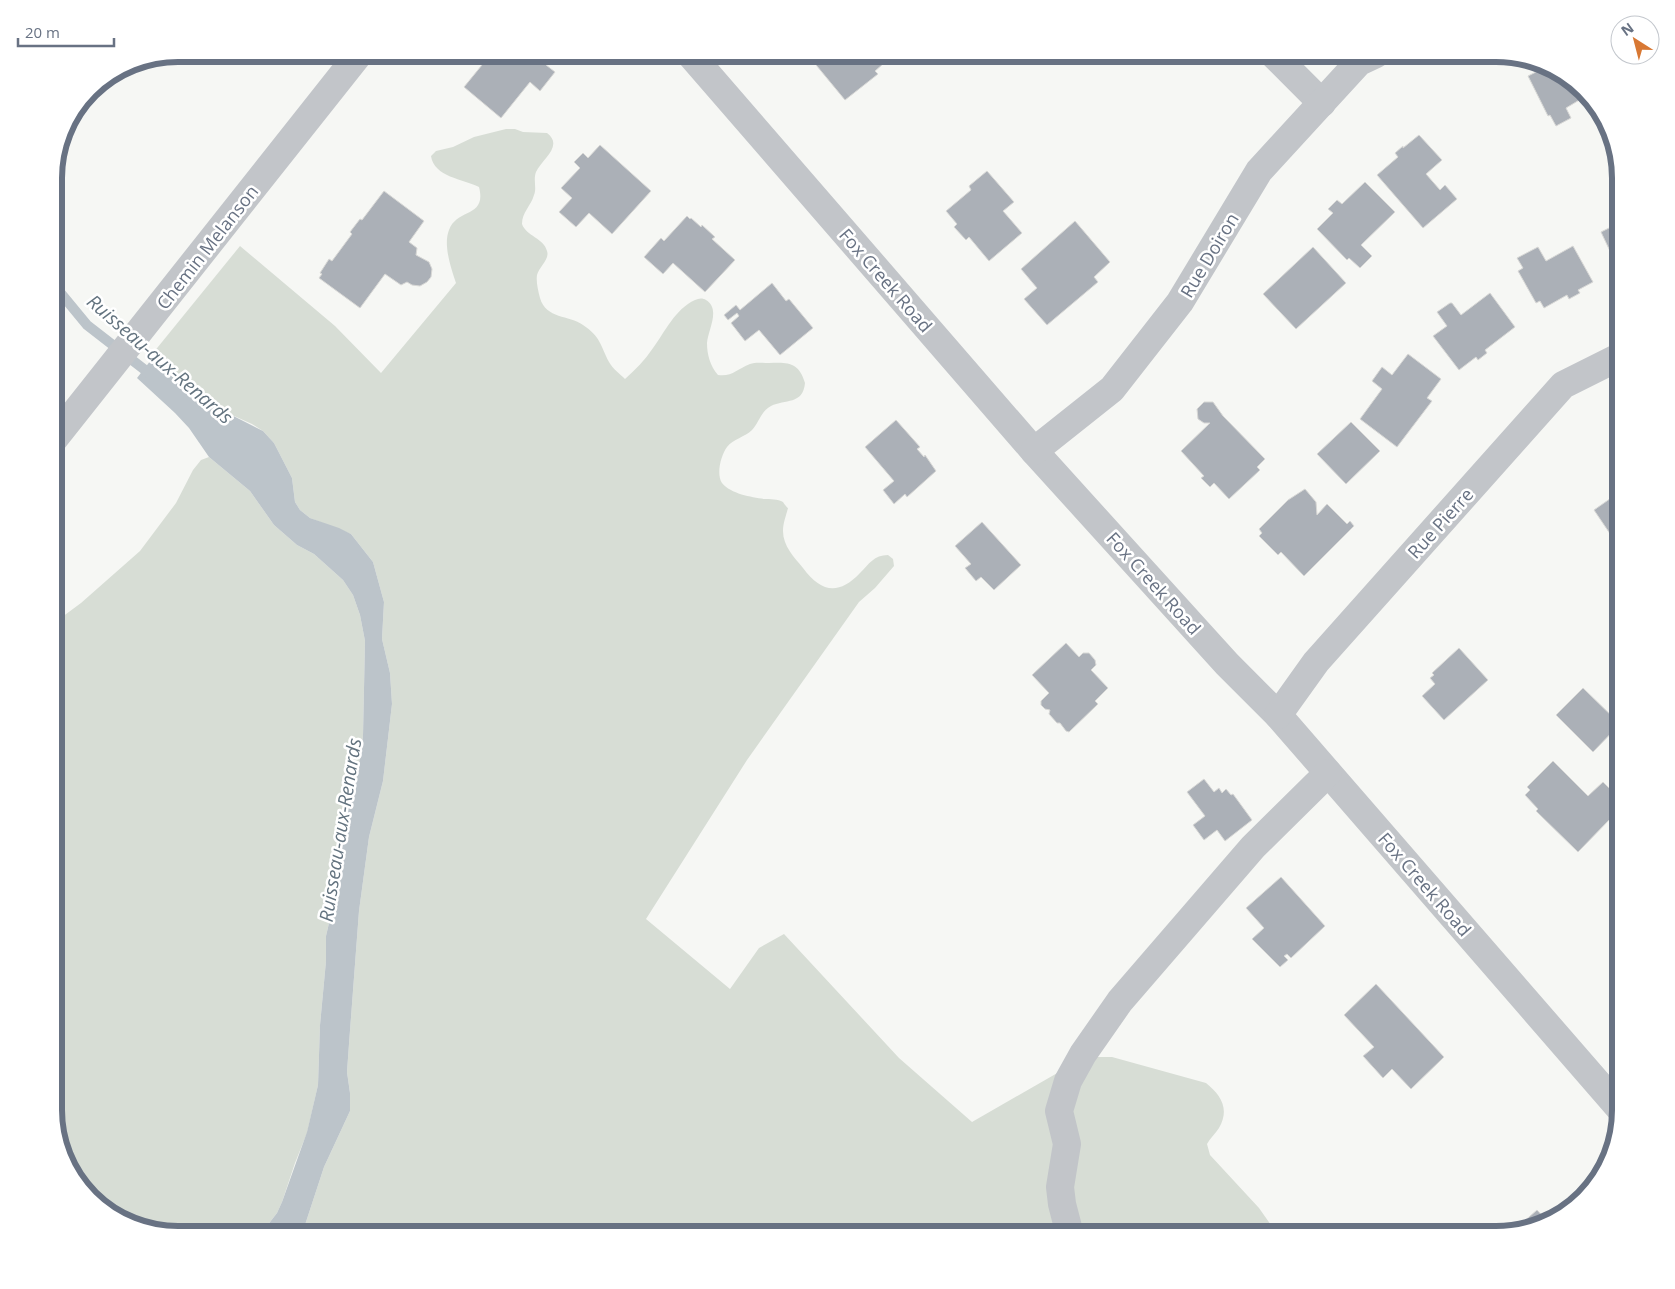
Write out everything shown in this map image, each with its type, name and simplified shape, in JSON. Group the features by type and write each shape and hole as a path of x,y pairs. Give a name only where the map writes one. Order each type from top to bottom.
{"street":[{"name":"Chemin Melanson","path":"63,428 353,62"},
{"name":"Fox Creek Road","path":"697,62 1034,451 1227,664 1278,715 1613,1101"},
{"path":"1281,62 1322,103"},
{"name":"Rue Doiron","path":"1034,451 1112,389 1180,302 1259,172 1359,62"},
{"name":"Rue Pierre","path":"1278,715 1316,662 1563,385 1613,360"},
{"path":"1068,1226 1060,1187 1067,1144 1059,1111 1068,1081 1083,1054 1120,1001 1246,855 1328,773"}],"shaded area":[{"path":"506,129 515,129 523,132 547,133 552,138 553,148 536,172 535,192 523,216 522,224 527,231 542,243 548,254 537,275 540,298 547,310 589,329 599,342 611,365 625,379 647,357 676,315 696,299 706,300 713,309 707,343 711,364 718,375 731,374 752,363 787,363 800,371 805,383 801,395 768,408 752,430 732,442 723,455 719,475 722,483 731,490 753,497 783,502 788,508 783,531 785,542 810,576 823,586 837,588 852,580 879,557 888,555 893,559 894,566 875,588 859,602 747,760 646,919 730,989 759,948 784,934 899,1058 972,1122 1073,1064 1097,1057 1112,1057 1206,1083 1216,1092 1224,1109 1224,1115 1219,1128 1207,1144 1210,1155 1259,1208 1272,1226 1081,1226 1073,1204 1067,1226 305,1226 324,1167 350,1111 347,1072 359,911 369,837 383,781 392,704 390,673 382,639 384,602 373,562 351,534 310,518 300,510 295,502 292,478 274,443 263,431 202,400 149,358 240,246 335,326 381,373 456,283 447,249 447,236 453,223 458,218 470,212 479,204 479,187 443,173 433,163 431,156 436,151 453,147 474,137"},
{"path":"209,457 250,491 274,525 297,545 314,554 343,580 353,595 360,615 365,641 361,755 340,829 333,906 326,936 318,1085 307,1133 282,1202 277,1213 267,1226 171,1226 141,1220 127,1214 108,1202 91,1187 82,1175 66,1140 63,1118 63,616 140,551 176,503 193,470 201,460"}],"water":[{"path":"151,360 202,400 263,431 274,443 292,478 295,502 300,510 310,518 351,534 373,562 384,602 382,639 390,673 392,704 383,781 369,837 359,911 347,1072 350,1111 324,1167 305,1226 267,1226 277,1213 282,1202 307,1132 318,1085 326,936 333,906 336,856 340,829 361,755 363,735 365,641 360,615 353,595 343,580 314,554 297,545 274,525 250,491 209,457 189,428 137,378"}],"building":[{"path":"484,62 548,62 546,65 555,72 540,91 530,82 501,118 464,87"},
{"path":"814,62 881,62 883,64 875,71 878,74 845,100"},
{"path":"1538,71 1548,75 1561,82 1581,99 1566,108 1571,118 1556,126 1550,115 1548,116 1528,76"},
{"path":"1419,135 1442,160 1426,174 1440,190 1445,185 1457,199 1423,228 1377,175 1398,157 1395,153"},
{"path":"600,145 651,191 612,234 589,213 576,227 559,212 572,198 561,188 580,168 574,162 583,153 588,158"},
{"path":"987,171 1014,202 1003,211 1022,233 989,261 969,237 966,240 954,227 957,224 946,211 971,190 969,186"},
{"path":"1365,182 1395,212 1361,245 1372,256 1360,268 1349,258 1347,260 1317,229 1333,213 1328,209 1337,200 1342,204"},
{"path":"384,191 424,221 409,242 417,248 416,255 429,262 432,269 431,277 420,286 407,282 401,285 385,274 360,308 319,278 322,274 320,273 329,259 332,261 352,234 350,232 360,219 362,220"},
{"path":"687,216 701,227 702,225 715,237 712,239 735,260 705,292 673,263 663,274 644,257 661,238 664,241"},
{"path":"1075,221 1110,262 1094,277 1098,282 1047,325 1024,299 1037,288 1021,269"},
{"path":"1613,226 1613,257 1601,232"},
{"path":"1573,246 1593,282 1578,290 1580,293 1569,299 1567,295 1544,308 1540,301 1536,303 1518,271 1523,268 1517,258 1538,247 1546,261"},
{"path":"1313,247 1346,283 1296,329 1263,294"},
{"path":"772,283 786,301 789,299 813,328 780,355 759,330 745,341 731,323 739,316 737,313 728,320 724,315 736,305 740,310"},
{"path":"1490,293 1515,327 1485,350 1487,353 1478,360 1476,357 1459,370 1433,336 1447,326 1437,312 1452,303 1461,315"},
{"path":"1408,354 1441,379 1427,398 1432,401 1397,447 1360,419 1382,389 1372,381 1382,367 1392,375"},
{"path":"1204,402 1213,402 1223,416 1265,459 1257,467 1260,470 1229,499 1214,483 1210,487 1201,478 1204,476 1181,451 1210,423 1204,423 1198,419 1197,409"},
{"path":"896,420 920,447 917,449 924,457 925,455 936,471 907,497 905,494 894,504 883,490 894,481 865,447"},
{"path":"1351,422 1380,451 1346,484 1317,454"},
{"path":"1305,489 1316,502 1317,515 1327,504 1347,524 1350,521 1354,526 1304,576 1281,552 1278,555 1259,536 1262,533 1259,529 1288,500"},
{"path":"1613,497 1613,538 1594,510"},
{"path":"982,522 1021,565 994,590 981,577 976,581 965,568 971,564 955,546"},
{"path":"1066,643 1079,657 1083,653 1089,653 1095,660 1096,665 1091,670 1108,688 1095,701 1098,704 1069,732 1049,714 1050,710 1045,709 1041,705 1041,701 1049,693 1032,675"},
{"path":"1459,648 1488,680 1444,720 1422,696 1435,684 1430,678 1434,675 1432,673"},
{"path":"1583,688 1613,717 1613,731 1593,752 1556,715"},
{"path":"1553,761 1588,796 1603,782 1613,792 1613,813 1609,817 1611,818 1578,852 1536,811 1538,809 1525,795 1530,790 1527,787"},
{"path":"1204,779 1214,792 1219,788 1222,793 1226,789 1231,795 1233,794 1252,820 1225,841 1217,830 1204,840 1193,825 1205,816 1187,792"},
{"path":"1281,877 1325,926 1291,958 1287,954 1284,956 1288,960 1280,967 1252,939 1264,928 1246,908"},
{"path":"1376,984 1444,1057 1411,1089 1392,1069 1383,1078 1363,1056 1374,1047 1344,1015"},
{"path":"1537,1210 1543,1217 1526,1223 1521,1224"}],"waterway":[{"name":"Ruisseau-aux-Renards","path":"63,296 87,325 154,377"}]}
